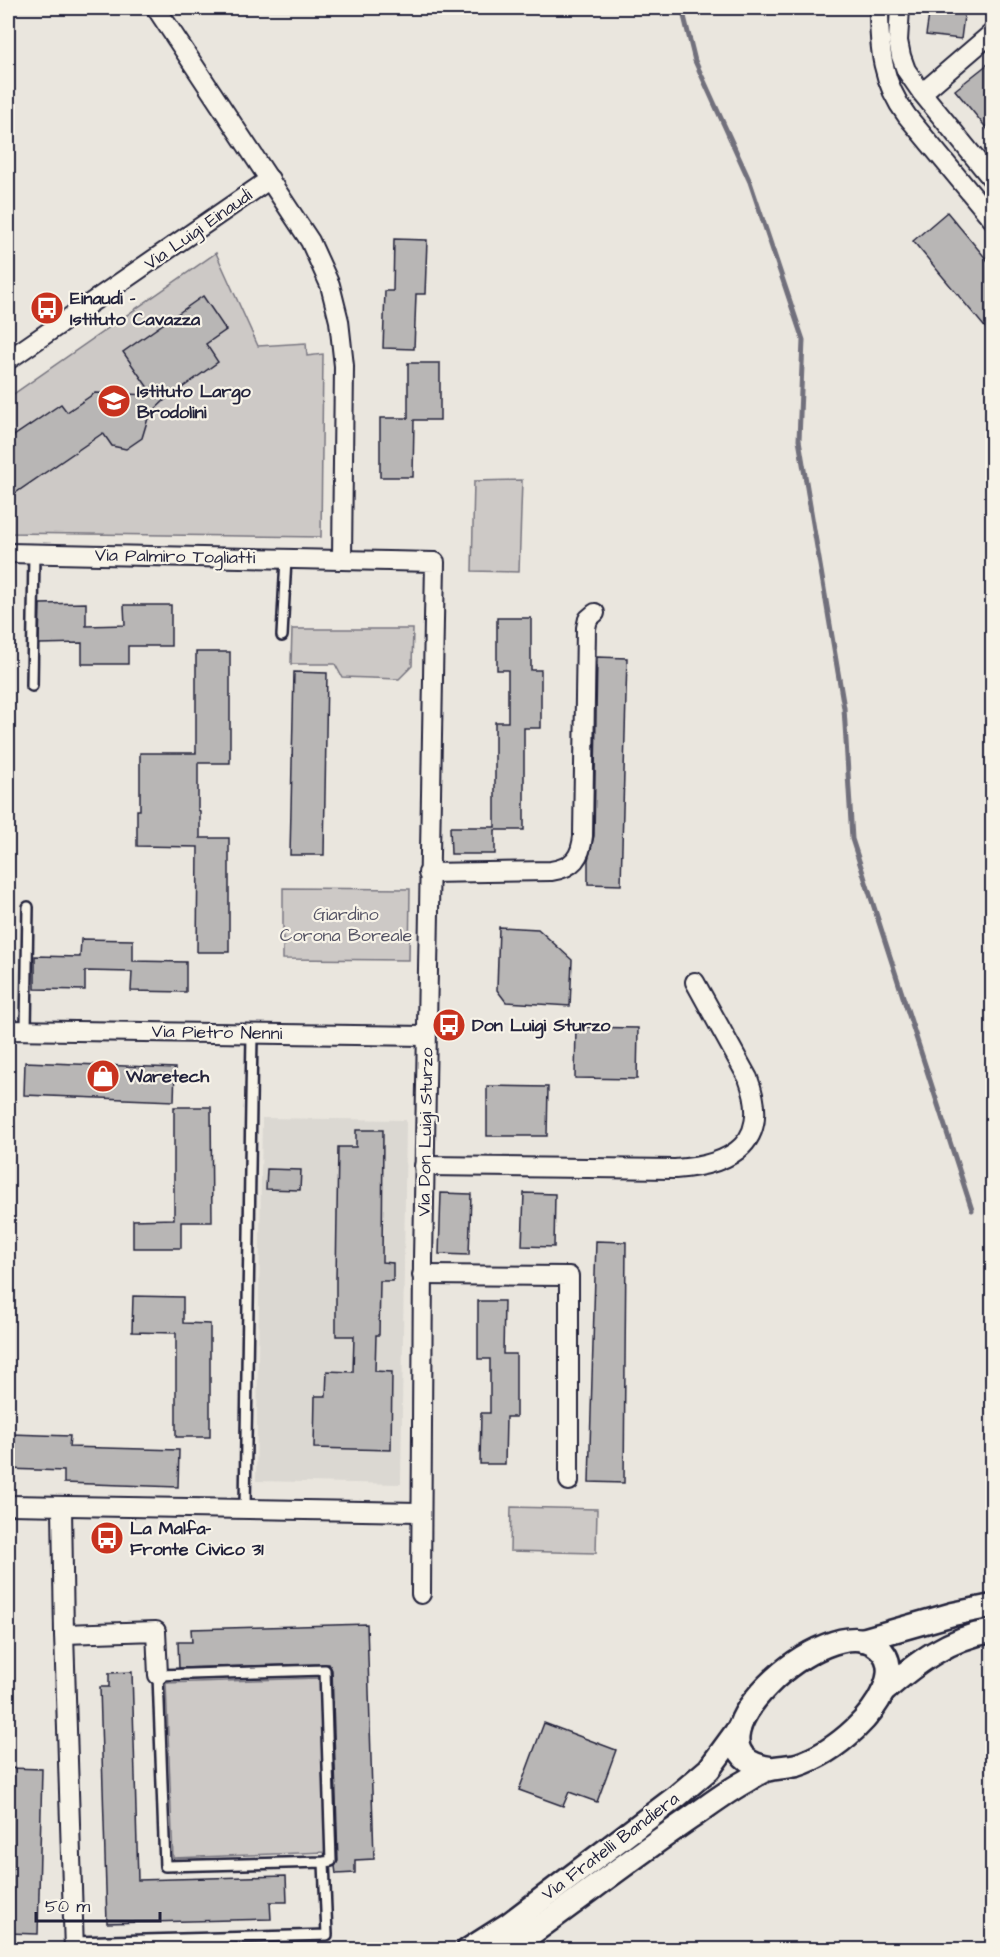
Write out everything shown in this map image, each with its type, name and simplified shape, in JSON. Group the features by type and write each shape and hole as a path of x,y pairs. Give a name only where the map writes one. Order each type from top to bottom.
{"street":[{"path":"156,8 317,254 335,303 342,340 345,382 342,559"},
{"path":"879,8 881,58 895,98 907,116 993,219"},
{"path":"900,8 898,32 901,56 906,70 922,93 993,179"},
{"path":"922,93 993,33"},
{"name":"Via Luigi Einaudi","path":"8,360 270,179"},
{"name":"Via Palmiro Togliatti","path":"8,553 435,562"},
{"name":"Via Don Luigi Sturzo","path":"421,1594 422,1275 435,562"},
{"path":"428,873 551,871 566,868 577,859 583,836 586,628 588,619 595,613"},
{"path":"424,1166 668,1170 706,1166 736,1153 752,1130 753,1093 748,1078 695,982"},
{"name":"Via Pietro Nenni","path":"8,1030 426,1036"},
{"path":"422,1275 569,1276 569,1481"},
{"path":"8,1506 420,1512"},
{"path":"62,1508 74,1946"},
{"name":"Via Fratelli Bandiera","path":"468,1950 509,1924 676,1797 709,1769 739,1728 753,1701 784,1671 823,1647 841,1641 862,1640 952,1614 993,1606"},
{"path":"64,1634 156,1631 158,1675"},
{"name":"Via Fratelli Bandiera","path":"883,1692 907,1671 943,1647 960,1639 993,1631"},
{"name":"Via Fratelli Bandiera","path":"508,1950 744,1781 770,1768 797,1765 824,1752 854,1729 877,1704 888,1677 885,1655 876,1645 862,1640"},
{"path":"739,1728 739,1744 746,1758 755,1765 770,1768"}],"lane":[{"path":"32,686 34,554"},
{"path":"282,636 286,558"},
{"path":"26,1029 28,907"},
{"path":"245,1509 252,1033"},
{"path":"325,1670 331,1861 324,1862 165,1866 158,1675 325,1670"},
{"path":"74,1946 327,1935 324,1862"}],"shaded area":[{"path":"262,1118 406,1120 401,1484 256,1481"}],"green space":[{"path":"216,253 258,346 306,343 307,356 323,354 321,537 8,533 8,398"},
{"path":"522,480 519,572 472,571 474,481"},
{"path":"292,629 413,629 412,666 399,679 342,677 335,664 291,664"},
{"name":"Giardino Corona Boreale","path":"283,888 410,889 409,960 283,959"},
{"path":"511,1507 597,1509 596,1553 510,1551"},
{"path":"320,1678 326,1852 173,1858 166,1683"}],"building":[{"path":"930,8 965,8 961,39 926,35"},
{"path":"993,60 993,136 955,90"},
{"path":"947,212 993,267 993,337 913,241"},
{"path":"394,239 427,240 425,294 416,294 414,349 383,348 385,291 393,291"},
{"name":"Istituto Largo Brodolini","path":"203,296 226,330 206,344 218,362 172,395 162,394 169,396 149,415 142,438 126,449 112,446 103,433 8,498 8,440 61,404 67,412 95,393 153,395 123,352"},
{"path":"408,363 440,363 440,420 414,420 413,477 380,477 380,418 408,418"},
{"path":"86,603 86,626 125,625 124,605 171,605 171,646 128,646 128,664 82,664 82,643 39,644 40,604"},
{"path":"497,618 531,618 531,670 541,670 541,728 524,728 524,830 495,830 495,854 451,854 450,827 495,827 495,722 508,722 508,670 497,670"},
{"path":"196,652 230,652 230,763 198,763 200,838 229,838 229,952 197,952 198,847 137,846 137,810 140,810 140,753 196,753"},
{"path":"597,657 627,658 621,885 588,884 588,860 594,836"},
{"path":"294,672 327,673 324,855 290,855"},
{"path":"499,927 538,929 572,960 570,1006 506,1002 497,990"},
{"path":"81,939 133,940 133,961 186,962 186,992 131,991 132,972 85,971 85,990 35,989 35,956 80,957"},
{"path":"576,1027 638,1028 637,1079 575,1078"},
{"path":"25,1062 175,1068 174,1101 24,1095"},
{"path":"487,1086 548,1087 547,1136 487,1136"},
{"path":"174,1107 211,1107 212,1222 181,1222 181,1248 133,1248 133,1220 174,1219"},
{"path":"356,1130 383,1130 382,1262 393,1263 393,1281 380,1281 379,1335 376,1335 375,1371 392,1372 391,1450 314,1448 315,1396 326,1396 327,1371 353,1372 354,1336 336,1336 336,1280 338,1147 356,1147"},
{"path":"267,1169 301,1170 300,1190 266,1189"},
{"path":"441,1193 471,1194 469,1255 439,1254"},
{"path":"524,1193 555,1194 554,1247 522,1246"},
{"path":"596,1241 626,1242 624,1483 589,1482"},
{"path":"133,1296 183,1297 183,1323 210,1324 210,1437 176,1437 176,1333 132,1332"},
{"path":"478,1301 504,1301 503,1354 516,1354 516,1417 506,1417 505,1464 480,1464 481,1413 490,1413 490,1359 478,1359"},
{"path":"11,1434 70,1436 69,1447 179,1450 178,1487 64,1483 64,1471 9,1469"},
{"path":"367,1624 374,1859 355,1860 355,1873 336,1874 335,1866 338,1861 332,1670 329,1664 179,1668 178,1642 192,1642 191,1629"},
{"path":"132,1672 138,1880 286,1876 287,1902 270,1902 271,1919 107,1923 100,1687 109,1687 109,1673"},
{"path":"544,1723 616,1750 597,1802 569,1792 563,1806 519,1790"},
{"path":"8,1768 42,1769 38,1934 8,1933"}],"waterway":[{"path":"682,8 695,61 750,182 803,340 799,440 844,708 852,839 972,1210"}],"place":[{"name":"Einaudi - Istituto Cavazza","path":"47,308"},
{"name":"Istituto Largo Brodolini","path":"114,401"},
{"name":"Don Luigi Sturzo","path":"449,1025"},
{"name":"Waretech","path":"103,1076"},
{"name":"La Malfa- Fronte Civico 31","path":"107,1538"}]}
